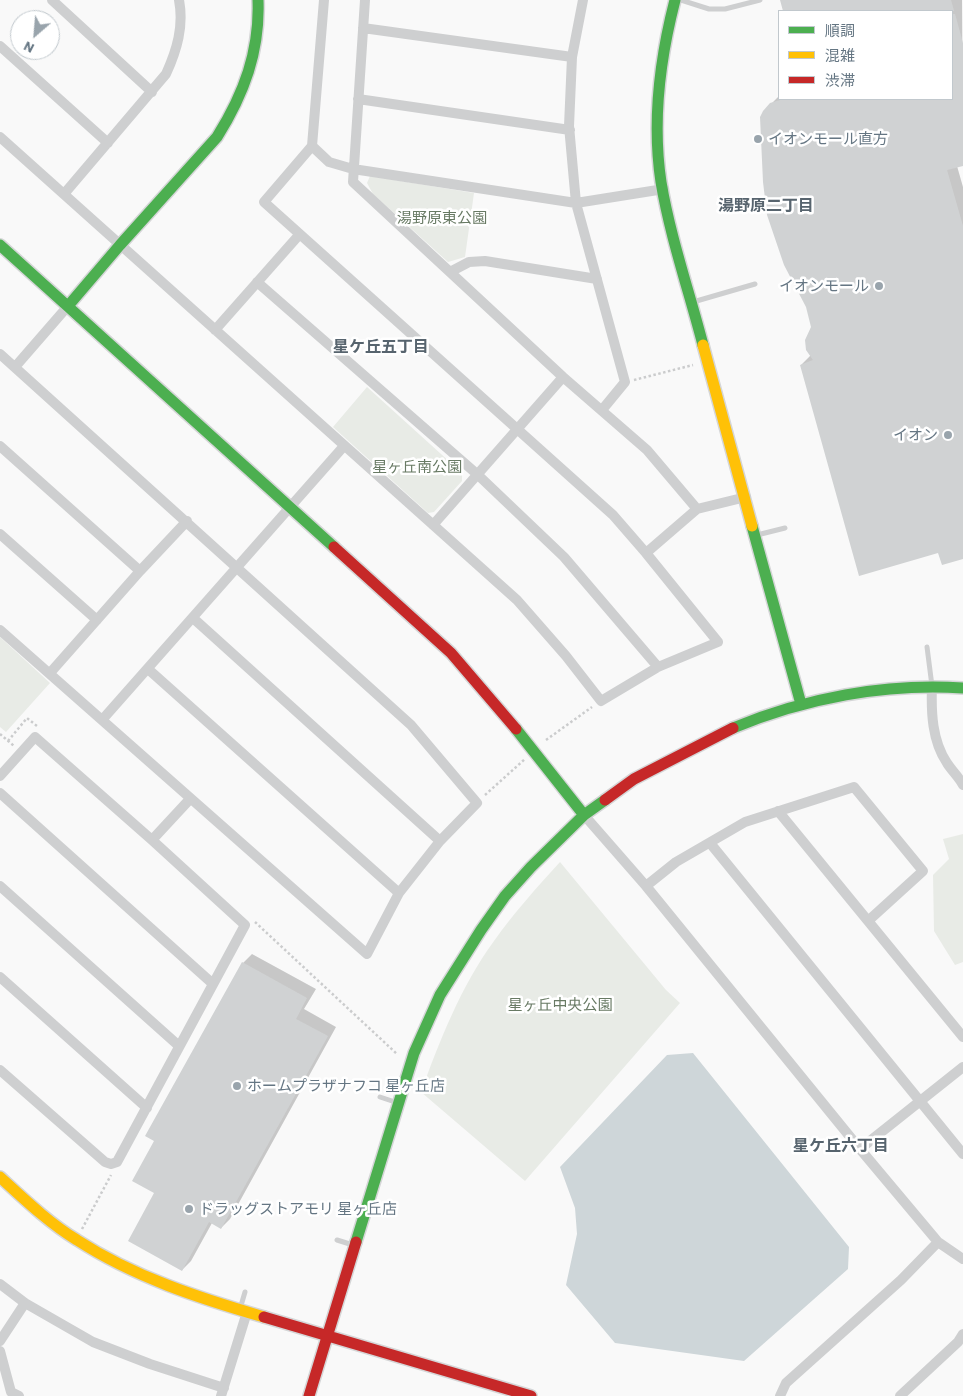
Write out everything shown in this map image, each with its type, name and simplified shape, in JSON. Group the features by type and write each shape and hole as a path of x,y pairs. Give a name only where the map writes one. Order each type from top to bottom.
{"street":[{"path":"52,0 152,92"},
{"path":"64,194 166,74 174,56 181,21 178,0"},
{"path":"15,367 120,245 217,137 231,118 242,94 252,64 258,28 258,0"},
{"path":"0,137 516,600 566,656 601,701 658,667 718,642 646,553 612,515 264,202 312,146 324,0"},
{"path":"364,0 353,182 564,377 647,450 697,509"},
{"path":"583,0 572,57 570,130 576,203 626,382 602,410"},
{"path":"675,0 669,21 662,62 659,119 660,171 669,219 801,704"},
{"path":"363,28 572,57"},
{"path":"0,46 108,143"},
{"path":"358,99 570,130"},
{"path":"312,146 329,162 353,169 576,203 664,189"},
{"path":"215,330 299,234"},
{"path":"0,245 451,653 535,751 584,814 646,886 860,1150 938,1242 963,1259"},
{"path":"450,272 469,262 485,261 597,279"},
{"path":"257,282 478,475 564,558 658,667"},
{"path":"0,354 411,725 477,803 440,841 399,893 366,954 0,630"},
{"path":"434,525 564,377"},
{"path":"0,446 140,571"},
{"path":"102,720 344,446"},
{"path":"646,553 697,509 746,497"},
{"path":"50,674 140,571 187,522"},
{"path":"0,534 97,620"},
{"path":"193,618 440,841"},
{"path":"148,669 399,893"},
{"path":"932,686 933,724 938,744 945,761 962,782"},
{"path":"309,1396 414,1053 440,996 481,930 505,896 531,867 584,814 634,780 734,727 801,704 847,694 932,686 963,688"},
{"path":"0,776 35,737 245,925 117,1162 111,1164 106,1162 0,1070"},
{"path":"646,886 676,862 745,822 854,787 923,871 868,921"},
{"path":"0,793 214,984"},
{"path":"152,840 190,799"},
{"path":"778,811 963,1037"},
{"path":"710,842 963,1154"},
{"path":"0,886 179,1046"},
{"path":"0,977 147,1108"},
{"path":"860,1150 963,1067"},
{"path":"0,1178 30,1205 76,1240 117,1263 154,1280 243,1311 327,1337 530,1396"},
{"path":"780,1396 786,1384 901,1280 938,1242"},
{"path":"0,1284 24,1303 93,1342 223,1392 243,1311"},
{"path":"0,1341 24,1303"},
{"path":"900,1396 961,1340"},
{"path":"0,1351 11,1392 19,1396"}],"lane":[{"path":"681,0 709,8 725,9 760,0"},
{"path":"692,303 755,284"},
{"path":"756,535 785,528"},
{"path":"927,647 932,686"},
{"path":"380,1097 399,1103"},
{"path":"337,1240 355,1246"},
{"path":"243,1311 245,1292"}],"path":[{"path":"626,382 693,365"},
{"path":"546,740 601,701"},
{"path":"0,734 21,753"},
{"path":"477,803 526,758"},
{"path":"82,1229 117,1162"}],"green space":[{"name":"湯野原東公園","path":"370,176 474,193 465,257 448,262 373,194 367,183"},
{"name":"星ヶ丘南公園","path":"367,387 462,473 462,481 434,512 428,513 333,427"},
{"path":"0,637 50,683 6,732 0,727"},
{"path":"963,834 963,962 955,965 934,931 933,875 949,859 943,839"},
{"name":"星ヶ丘中央公園","path":"560,862 666,990 680,1003 525,1181 421,1092 452,1014 471,976 518,910"}],"shaded area":[{"path":"693,1053 849,1247 848,1269 744,1361 615,1343 566,1285 577,1234 575,1208 560,1167 667,1055"}],"building":[{"path":"780,0 951,0 954,11 953,10 783,10"},
{"name":"イオンモール","path":"953,14 955,14 963,43 963,166 947,170 963,226 963,559 942,565 938,553 859,576 800,365 813,360 806,350 805,340 811,327 806,307 784,265 767,215 763,182 760,117 770,103 780,100 953,100"},
{"name":"ホームプラザナフコ 星ヶ丘店","path":"242,962 307,998 296,1019 328,1036 221,1229 209,1222 182,1271 128,1241 154,1193 132,1181 154,1141 145,1136"}],"traffic: fast":[{"path":"68,306 217,137 227,121 242,88 253,54 258,19 258,0"},
{"path":"675,0 665,44 659,90 658,159 669,223 703,345"},
{"path":"0,245 334,547"},
{"path":"752,526 801,704"},
{"path":"733,728 788,708 846,695 904,688 963,688"},
{"path":"516,729 584,815"},
{"path":"356,1242 414,1053 440,995 505,896 531,867 584,815 605,800"}],"traffic: slow":[{"path":"703,345 752,526"},
{"path":"0,1177 57,1226 77,1240 121,1265 168,1285 264,1317"}],"traffic: jam":[{"path":"334,547 451,653 516,729"},
{"path":"605,800 634,779 733,728"},
{"path":"309,1396 356,1242"},
{"path":"264,1317 531,1396"}],"place":[{"name":"イオンモール直方","path":"758,139"},
{"name":"イオンモール","path":"879,286"},
{"name":"イオン","path":"948,435"},
{"name":"ホームプラザナフコ 星ヶ丘店","path":"237,1086"},
{"name":"ドラッグストアモリ 星ヶ丘店","path":"189,1209"}],"district":[{"name":"湯野原二丁目","path":"766,206"},
{"name":"星ケ丘五丁目","path":"381,347"},
{"name":"星ケ丘六丁目","path":"841,1146"}]}
